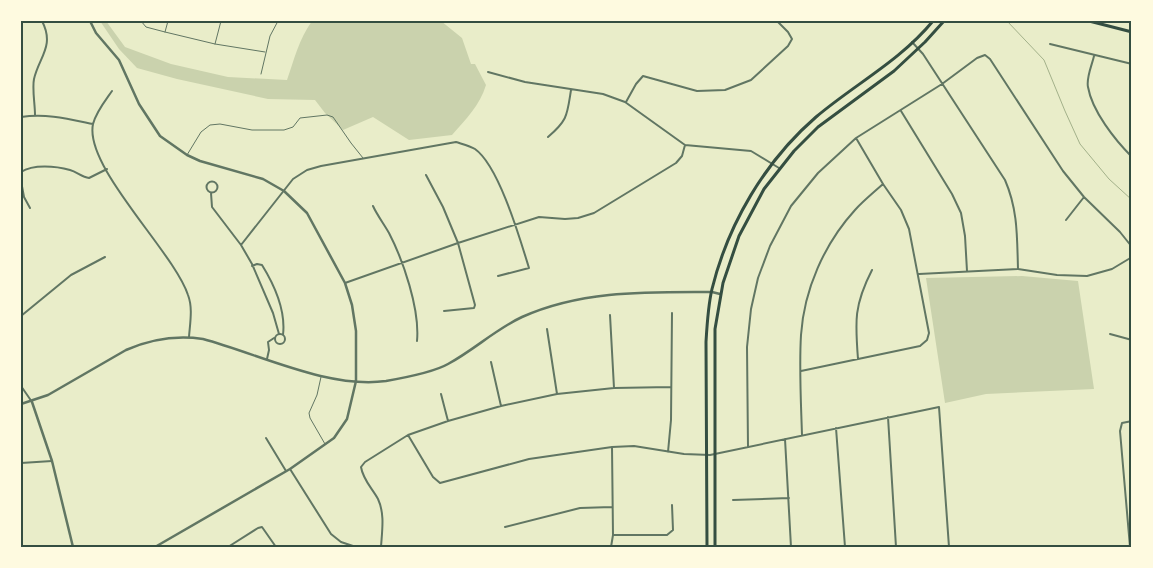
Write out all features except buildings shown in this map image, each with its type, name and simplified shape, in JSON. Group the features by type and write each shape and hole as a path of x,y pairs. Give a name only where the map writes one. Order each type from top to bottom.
{"main road":[{"path":"707,547 706,342 712,292 723,252 736,220 772,162 793,139 816,116 889,63 933,21"},
{"path":"715,547 714,339 720,294 730,258 743,227 754,204 779,168 794,151 818,127 886,78 918,49 944,21"},
{"path":"1089,21 1132,32"}],"street":[{"path":"36,115 34,80 46,53 48,38 42,21"},
{"path":"90,21 96,33 118,60 138,104 160,136 187,155 200,161 263,179 284,191 306,213 345,283 352,305 356,331 356,381 347,419 334,438 288,470 154,547"},
{"path":"625,102 643,76 697,91 725,90 751,80 788,46 792,39 777,21"},
{"path":"912,42 1005,180 1012,197 1016,218 1018,269"},
{"path":"1050,44 1132,64"},
{"path":"748,447 748,348 751,309 761,270 770,246 791,206 818,172 856,138 942,84 977,58 985,54 990,59 1063,171 1084,197 1120,232 1132,247"},
{"path":"1094,56 1087,85 1094,105 1113,136 1131,155"},
{"path":"488,72 525,82 603,94 625,102 685,145 751,150 779,168"},
{"path":"548,137 561,126 567,115 571,90"},
{"path":"112,91 93,124 92,136 95,148 127,204 182,280 189,296 191,312 189,337"},
{"path":"901,111 952,194 961,213 966,236 967,270"},
{"path":"21,117 36,115 53,116 93,124"},
{"path":"801,371 920,346 927,340 929,333 909,229 901,210 856,138"},
{"path":"241,245 293,179 307,170 456,142 474,149 490,164 516,224 529,268 498,276"},
{"path":"345,283 539,217 565,219 594,214 676,163 682,156 685,145"},
{"path":"21,172 28,169 48,167 69,170 89,178 107,169"},
{"path":"426,175 443,207 458,243 475,307 444,311"},
{"path":"21,181 24,197 30,208"},
{"path":"212,181 218,187 216,191 212,192 206,186 208,182 212,181"},
{"path":"802,435 801,335 807,298 830,243 854,211 883,184"},
{"path":"212,192 212,207 241,245 285,340 282,344 276,343 274,338"},
{"path":"1066,220 1084,197"},
{"path":"373,206 389,233 403,263 411,295 416,341"},
{"path":"919,274 967,270 1018,269 1057,275 1088,276 1112,269 1132,256"},
{"path":"21,316 71,275 105,257"},
{"path":"252,266 262,265 276,291 284,323 281,334 268,342 267,359"},
{"path":"858,359 857,311 862,290 872,270"},
{"path":"21,404 32,402 48,395 138,344 165,338 189,337 217,343 322,376 356,381 385,381 447,365 522,318 575,299 624,293 712,292 720,294"},
{"path":"668,452 671,420 672,313"},
{"path":"610,315 614,388"},
{"path":"547,330 557,394"},
{"path":"1110,334 1132,340"},
{"path":"491,362 502,406"},
{"path":"21,386 32,402 52,461 74,547"},
{"path":"381,547 382,514 378,500 362,474 361,468 365,462 408,435 448,421 502,406 557,394 614,388 671,387"},
{"path":"441,394 448,421"},
{"path":"408,435 433,477 440,483 529,459 612,447 634,446 668,452 715,454 888,416 939,407 949,547"},
{"path":"888,416 896,547"},
{"path":"1130,547 1120,431 1122,423 1132,421"},
{"path":"836,428 845,547"},
{"path":"266,438 331,534 341,542 356,547"},
{"path":"785,439 791,547"},
{"path":"611,547 613,535 612,447"},
{"path":"21,463 52,461"},
{"path":"733,500 789,498"},
{"path":"613,535 667,535 673,530 672,505"},
{"path":"505,527 580,508 612,507"},
{"path":"228,547 262,527 276,547"},
{"path":"442,547 452,547"}],"lane":[{"path":"141,21 146,27 165,32 215,44 265,52"},
{"path":"165,32 168,21"},
{"path":"215,44 221,21"},
{"path":"261,74 270,36 278,21"},
{"path":"187,155 200,132 210,125 220,124 252,130 284,130 293,127 300,118 330,115 363,158"},
{"path":"322,376 310,418 325,444"}],"green space":[{"path":"100,21 106,21 125,47 171,64 228,77 287,80 300,42 312,21 441,21 462,38 471,64 475,64 486,85 476,105 452,135 409,140 373,117 343,130 325,113 315,100 268,99 137,68 119,49"},
{"path":"1022,276 1078,281 1094,389 986,394 945,403 926,278"}],"waterway":[{"path":"1007,21 1044,60 1080,144 1109,179 1132,200"}]}
